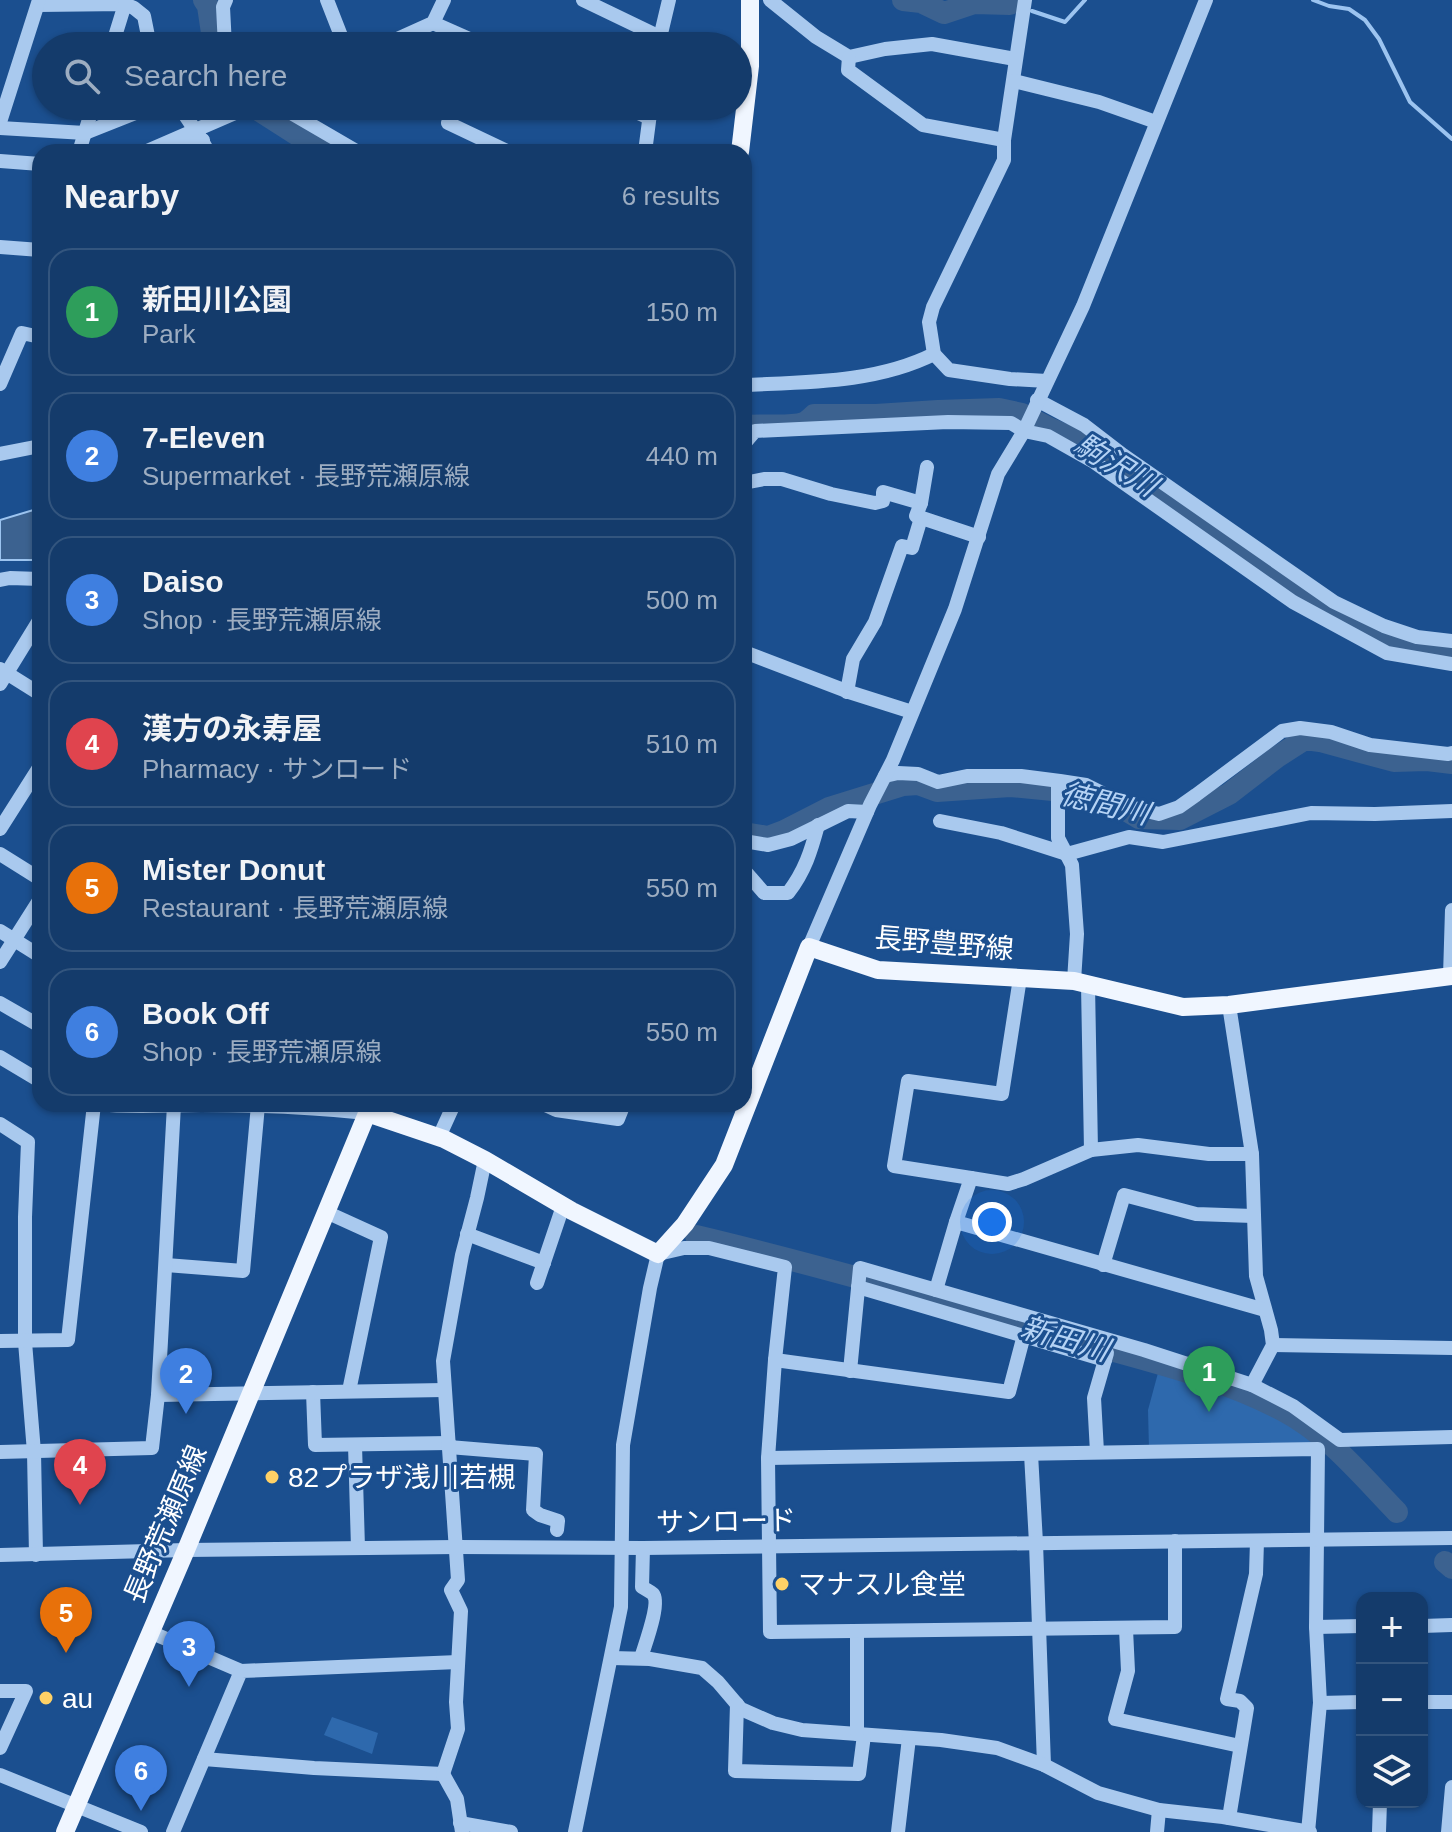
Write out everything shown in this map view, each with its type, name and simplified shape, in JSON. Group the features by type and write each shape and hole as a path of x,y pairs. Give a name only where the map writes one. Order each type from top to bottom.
{"main road":[{"path":"750,0 750,32"},
{"path":"741,144 744,120"},
{"path":"752,1093 809,947"},
{"name":"長野豊野線","path":"809,947 878,970 1081,983 1183,1007 1229,1005 1451,976"},
{"name":"長野荒瀬原線","path":"65,1832 368,1112"},
{"path":"376,1112 439,1137 485,1160 563,1206 658,1254 685,1224 724,1165 745,1112"}],"street":[{"path":"224,32 223,7 226,0"},
{"path":"327,0 340,32"},
{"path":"413,32 433,23 444,0"},
{"path":"583,0 642,32"},
{"path":"661,32 669,0"},
{"path":"770,0 816,37 849,57 932,44 1015,59"},
{"path":"1025,0 1004,140 1004,160 933,307 929,322 934,354 949,370 1047,381"},
{"path":"809,947 955,609 998,474 1025,428 1083,306 1206,0"},
{"path":"118,120 85,133 0,125 38,3 125,4 144,16 147,32"},
{"path":"116,32 125,4"},
{"path":"433,23 453,32"},
{"path":"849,57 848,70 923,125 1004,140"},
{"path":"1014,81 1099,102 1156,122"},
{"path":"82,144 89,120"},
{"path":"188,120 202,141 225,120"},
{"path":"303,120 344,144"},
{"path":"449,120 448,123 492,144"},
{"path":"646,144 649,120"},
{"path":"0,161 32,163"},
{"path":"0,247 32,249"},
{"path":"0,384 22,333 32,335"},
{"path":"752,385 848,379 906,367 934,354"},
{"path":"1036,403 1084,425 1334,602 1384,626 1417,637 1452,641"},
{"path":"752,435 755,431 770,430 948,422 1011,423 1048,436 1094,462 1293,602 1387,653 1452,664"},
{"path":"0,454 32,448"},
{"path":"847,692 853,659 875,622 902,546 912,548 927,467"},
{"path":"752,481 782,479 875,503 883,501 883,492 979,537"},
{"path":"0,580 32,579"},
{"path":"32,631 2,675 32,690"},
{"path":"752,655 847,692 912,712"},
{"path":"882,781 898,773 918,774 938,782 967,776 1021,776 1058,788 1086,785 1130,807 1159,814 1179,807 1282,731 1300,728 1331,732 1370,745 1452,753"},
{"path":"0,829 32,779"},
{"path":"1058,788 1058,838 1072,865 1091,1150"},
{"path":"752,842 768,845 791,839 848,811 869,809"},
{"path":"940,821 1001,833 1067,854 1129,837 1163,842 1311,813 1452,811"},
{"path":"752,879 764,893 788,893 800,877 818,825"},
{"path":"0,854 32,874"},
{"path":"1451,976 1452,910"},
{"path":"0,962 32,912"},
{"path":"0,931 32,951"},
{"path":"1020,978 1002,1094 908,1081 894,1166 1008,1184 1091,1150 1138,1145 1209,1154 1252,1154"},
{"path":"0,1003 32,1021"},
{"path":"1229,1005 1252,1154 1256,1276 1273,1345 1252,1385"},
{"path":"0,1057 32,1076"},
{"path":"0,1341 68,1340 95,1112"},
{"path":"0,1452 152,1448 158,1395 174,1112"},
{"path":"166,1265 243,1271 257,1112"},
{"path":"439,1137 450,1112"},
{"path":"570,1112 618,1119 621,1112"},
{"path":"0,1124 28,1142 25,1342 34,1452 36,1555"},
{"path":"485,1160 462,1255 443,1361 457,1547 458,1580 451,1590 461,1611 456,1702 458,1729 443,1774 457,1799 461,1827 511,1832"},
{"path":"936,1290 971,1178"},
{"path":"1103,1265 1124,1195 1196,1214 1253,1216"},
{"path":"537,1283 563,1206"},
{"path":"326,1212 381,1237 349,1391"},
{"path":"956,1222 1265,1310"},
{"path":"467,1234 544,1263"},
{"path":"575,1832 621,1607 623,1445 658,1254 684,1248 709,1248 785,1267 768,1458 770,1632 1175,1627 1175,1541"},
{"path":"850,1371 860,1268 936,1290 1108,1350"},
{"path":"858,1287 1024,1335 1108,1350 1144,1350 1252,1385 1293,1406 1340,1440 1452,1437"},
{"path":"775,1360 1009,1392 1024,1335"},
{"path":"1273,1345 1452,1348"},
{"path":"1097,1452 1094,1398 1108,1350"},
{"path":"158,1395 444,1390"},
{"path":"313,1392 315,1445 449,1445 536,1454 533,1510 558,1521 557,1530"},
{"path":"355,1445 358,1548"},
{"path":"612,1658 641,1658 702,1668 741,1709 773,1723 802,1730 997,1748 1044,1765 1098,1793 1159,1810 1309,1832 1320,1703 1316,1627 1318,1449 768,1458"},
{"path":"1031,1454 1044,1765"},
{"name":"サンロード","path":"0,1555 186,1550 768,1547 1452,1538"},
{"path":"1229,1818 1247,1708 1240,1701 1227,1699 1256,1574 1257,1541"},
{"path":"641,1658 656,1599 642,1587 643,1548"},
{"path":"1428,1626 1452,1625"},
{"path":"1316,1627 1356,1626"},
{"path":"1126,1629 1128,1671 1115,1719 1240,1746"},
{"path":"150,1632 241,1671 458,1662"},
{"path":"737,1704 735,1771 859,1774 861,1735 857,1632"},
{"path":"173,1832 241,1671"},
{"path":"0,1691 26,1691 0,1748"},
{"path":"1320,1703 1356,1702"},
{"path":"1428,1702 1452,1702"},
{"path":"898,1832 909,1738"},
{"path":"204,1759 443,1774"},
{"path":"0,1775 141,1832"},
{"path":"1448,1832 1452,1787"},
{"path":"1379,1832 1380,1808"},
{"path":"1157,1832 1159,1810"}],"shaded area":[{"path":"32,510 32,560 0,560 0,520"},
{"path":"1158,1373 1220,1392 1275,1415 1322,1447 1149,1449 1148,1410"},
{"path":"332,1717 378,1733 372,1754 324,1735"}],"waterway":[{"name":"駒沢川","path":"204,0 208,6 212,32"},
{"path":"903,0 921,2 944,13 974,3 1010,4"},
{"path":"1032,11 1065,22 1085,0"},
{"path":"1313,0 1349,9 1365,20 1379,39 1410,102 1452,139"},
{"name":"駒沢川","path":"274,120 311,144"},
{"name":"駒沢川","path":"752,426 804,423 814,415 999,409 1022,414 1099,449 1327,611 1405,644 1452,655"},
{"name":"徳間川","path":"752,834 768,837 829,808 903,785 918,784 937,791 1010,786 1073,792 1111,801 1139,818 1180,819 1229,794 1305,739 1394,761 1452,763"},
{"name":"新田川","path":"696,1236 931,1298 1233,1388 1284,1411 1316,1432 1397,1512"},
{"name":"新田川","path":"1445,1562 1452,1568"}],"place":[{"name":"新田川公園","path":"1209,1412"},
{"name":"7-Eleven","path":"186,1414"},
{"name":"82プラザ浅川若槻","path":"272,1477"},
{"name":"漢方の永寿屋","path":"80,1505"},
{"name":"マナスル食堂","path":"782,1584"},
{"name":"Mister Donut","path":"66,1653"},
{"name":"Daiso","path":"189,1687"},
{"name":"au","path":"46,1698"},
{"name":"Book Off","path":"141,1811"}]}
